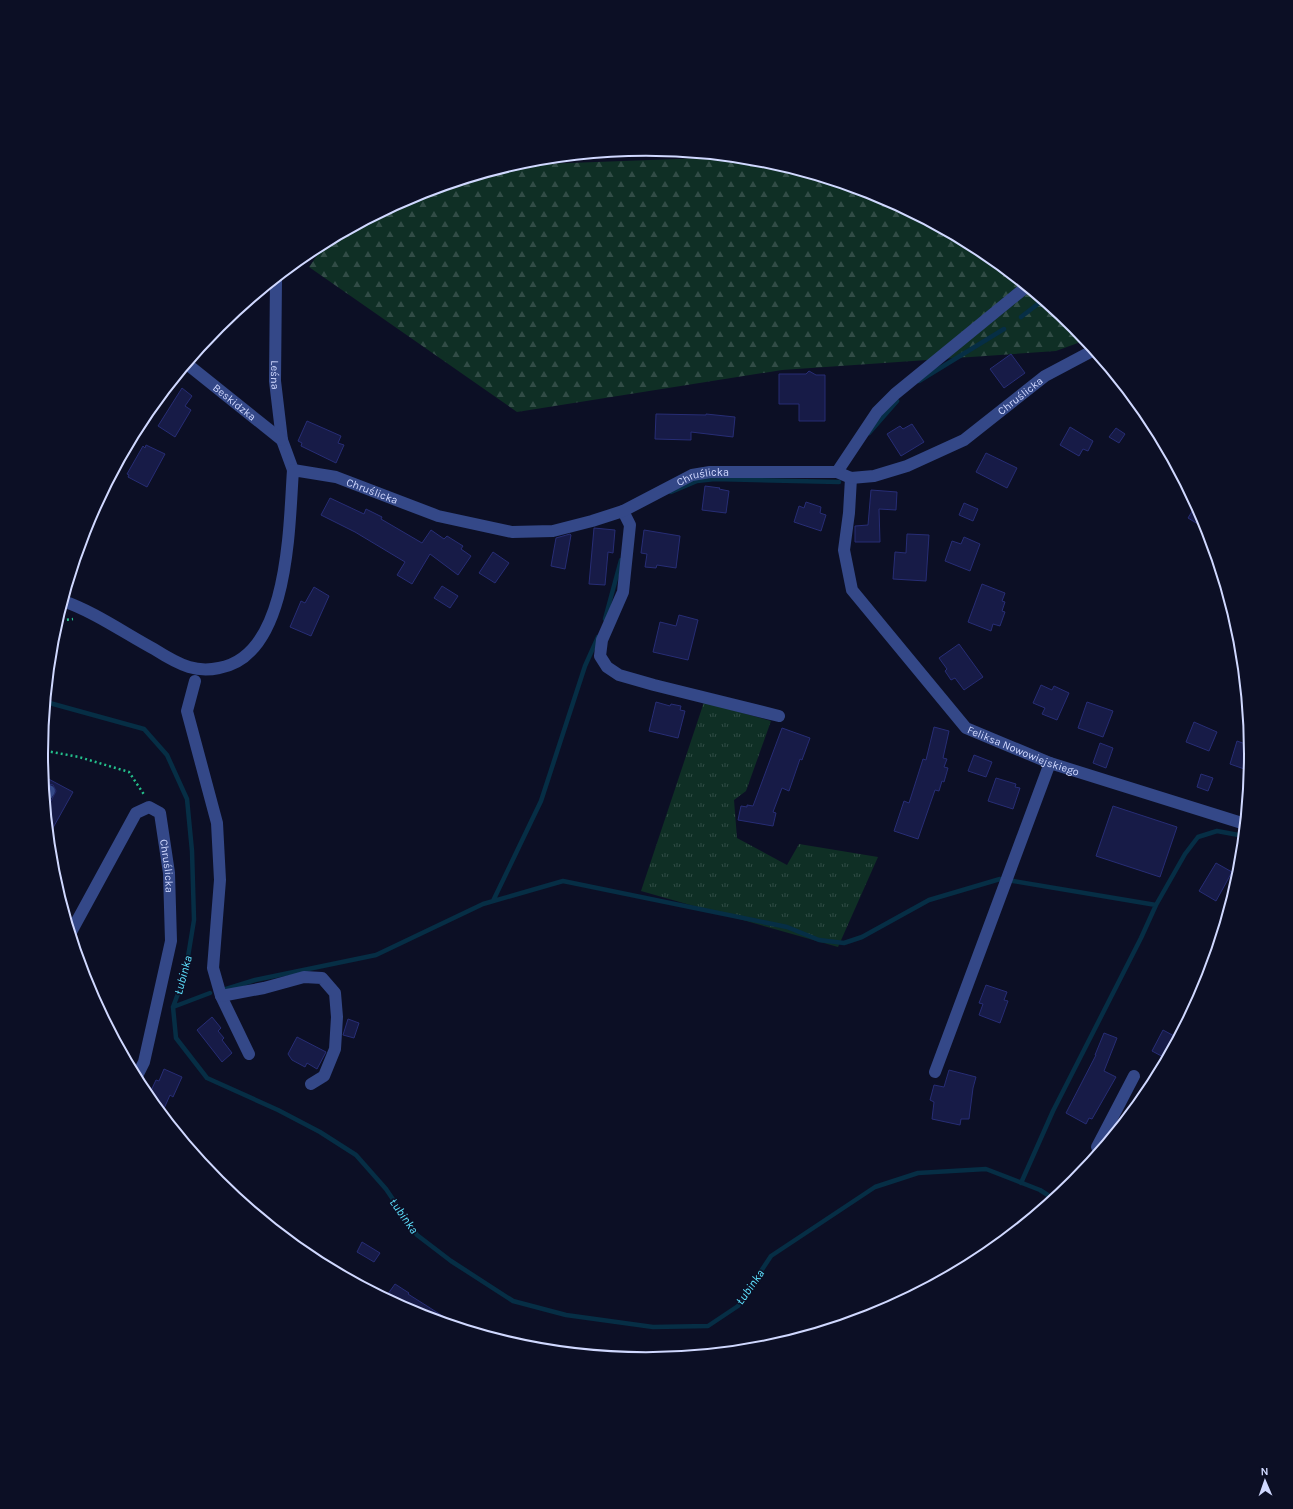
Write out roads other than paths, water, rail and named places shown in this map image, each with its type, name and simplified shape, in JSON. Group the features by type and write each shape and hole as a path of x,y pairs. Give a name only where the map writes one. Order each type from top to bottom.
{"street":[{"name":"Leśna","path":"276,285 276,381 282,440 293,470"},
{"path":"837,472 877,412 895,394 1022,289"},
{"name":"Chruślicka","path":"293,470 336,477 438,516 512,532 553,531 623,511 692,475 710,472 837,472 851,478 874,476 907,466 964,440 1045,376 1089,353"},
{"name":"Beskidzka","path":"191,367 282,440"},
{"path":"67,603 98,618 176,662 189,667 209,670 234,664 246,656 265,631 282,586 293,470"},
{"name":"Feliksa Nowowiejskiego","path":"851,478 850,513 844,550 852,590 966,728 1050,763 1241,823"},
{"path":"623,511 630,525 623,592 602,640 600,656 607,668 619,675 654,685 779,716"},
{"path":"195,681 187,711 217,823 220,880 213,968 221,996 249,1054"},
{"path":"935,1072 1050,763"},
{"name":"Chruślicka","path":"73,926 136,814 149,807 160,813 169,873 170,941 144,1062 139,1072"},
{"path":"221,996 264,988 304,977 322,978 335,993 337,1017 335,1050 324,1076 311,1084"},
{"path":"1098,1147 1134,1076"}],"waterway":[{"path":"1021,317 1039,303"},
{"path":"919,381 1004,329"},
{"path":"869,433 897,401"},
{"path":"671,492 697,481 715,479 839,482"},
{"path":"605,619 621,560"},
{"path":"493,901 541,801 585,666 598,637"},
{"name":"Łubinka","path":"50,703 144,729 167,755 187,799 192,851 194,920 185,975 173,1007 176,1038 207,1078 278,1110 320,1132 356,1155 386,1189 417,1235 451,1261 513,1301 566,1315 653,1327 708,1326 738,1306 771,1256 875,1187 918,1173 986,1169 1040,1190 1050,1196"},
{"path":"1021,1183 1053,1111 1141,938 1156,905 1185,854 1198,837 1217,831 1240,835"},
{"path":"226,989 255,980 376,955 483,904 563,881 787,927 819,940 844,943 862,937 929,900 1000,879"},
{"path":"1013,881 1156,905"},
{"path":"173,1007 210,993"}]}
